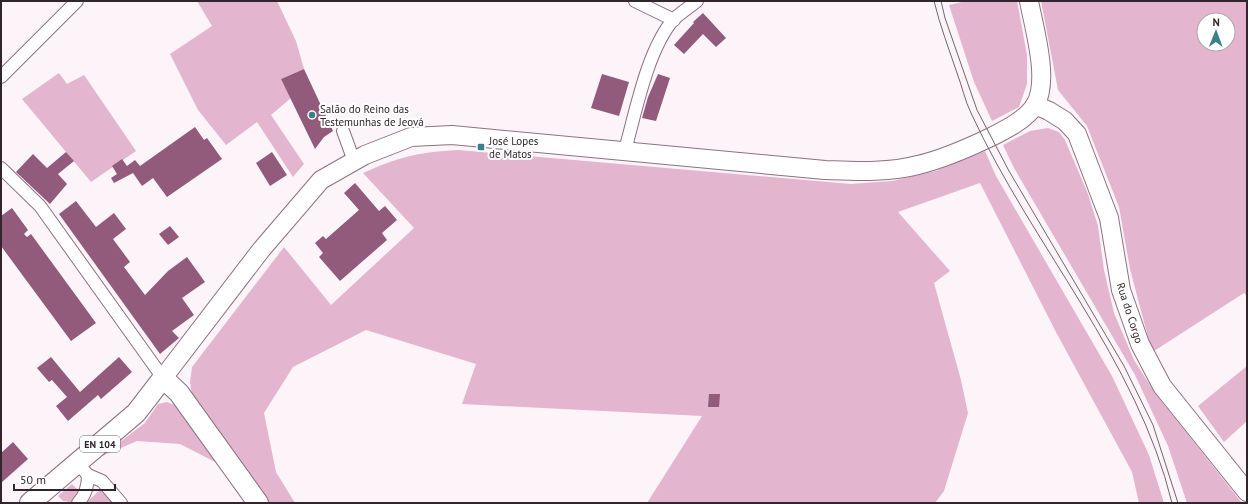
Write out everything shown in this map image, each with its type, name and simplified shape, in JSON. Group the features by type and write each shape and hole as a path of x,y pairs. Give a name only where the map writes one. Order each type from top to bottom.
{"main road":[{"name":"EN 104","path":"30,503 82,469 136,414 163,378"},
{"path":"163,378 180,393 258,503"}],"street":[{"path":"1,77 76,1"},
{"path":"635,1 674,20"},
{"path":"625,150 641,90 658,43 674,20 698,1"},
{"path":"1,168 40,206 163,378 261,250 321,180 364,155 411,137 452,135 625,150 825,170 867,171 917,166 964,150 1019,121 1035,105 1042,82 1029,1"},
{"name":"Rua do Corgo","path":"1035,105 1049,111 1065,121 1076,134 1110,218 1121,290 1140,344 1162,386 1247,492"},
{"path":"343,132 354,161"},
{"path":"78,503 82,499 88,486 82,469"},
{"path":"82,469 102,480 121,503"}],"shaded area":[{"path":"197,1 277,1 296,41 304,69 281,79 291,98 271,115 304,164 293,177 257,122 226,145 198,110 170,54 212,26"},
{"path":"966,1 1017,1 1027,55 1027,84 1019,107 992,121 974,82 949,5"},
{"path":"1041,1 1247,1 1247,296 1244,293 1154,351 1149,341 1130,269 1119,207 1087,126 1058,90"},
{"path":"59,73 67,84 84,75 136,151 91,182 22,99"},
{"path":"1048,128 1059,132 1065,140 1088,194 1098,226 1104,270 1114,313 1134,360 1155,393 1242,503 1187,503 1168,446 1135,375 1014,168 1003,145 1030,131"},
{"path":"458,150 851,184 892,181 936,171 985,151 996,176 1112,376 1149,455 1164,503 1139,503 1132,472 1057,334 980,183 898,212 950,271 934,283 961,380 968,413 944,491 935,503 647,503 702,416 462,404 476,364 366,330 293,367 264,413 276,472 295,503 269,503 192,395 190,382 192,367 284,247 331,305 414,228 363,173 409,156"},
{"path":"1247,366 1247,421 1224,442 1198,406"},
{"path":"167,402 175,405 223,466 180,444 137,441 100,457 145,423 158,404"},
{"path":"72,484 78,490 77,497 71,502 63,501 58,496"},
{"path":"102,488 114,503 86,503"}],"building":[{"path":"703,13 726,38 716,47 703,34 684,54 674,45 694,23 693,22"},
{"name":"Salão do Reino das Testemunhas de Jeová","path":"304,69 333,131 324,137 315,149 281,79"},
{"path":"602,74 629,82 619,116 591,108"},
{"path":"658,74 670,78 656,121 642,118 648,97"},
{"path":"195,127 204,140 207,138 222,159 167,197 153,178 142,186 133,173 114,183 111,178 117,174 112,166 122,159 127,166 135,160 140,166"},
{"path":"66,152 74,161 58,174 67,184 50,204 16,172 33,154 47,168"},
{"path":"272,152 287,175 270,186 256,163"},
{"path":"355,183 379,211 385,206 397,220 382,233 387,240 340,281 319,257 323,253 315,243 323,236 326,239 359,210 344,193"},
{"path":"76,201 96,227 114,213 126,229 113,239 130,262 124,267 145,295 168,271 187,257 205,282 182,298 194,315 172,331 179,338 160,354 59,214"},
{"path":"12,208 28,230 24,234 27,237 31,234 96,323 71,341 1,246 1,216"},
{"path":"170,226 179,237 168,245 159,234"},
{"path":"51,357 80,392 119,357 132,372 101,399 98,395 68,421 56,406 67,397 52,380 49,382 37,368"},
{"path":"709,394 720,394 719,407 708,407"},
{"path":"13,442 28,459 1,483 1,453"}],"tram line":[{"path":"934,1 971,113 1023,210 1109,351 1134,400 1156,450 1172,503"},
{"path":"941,1 945,18 977,110 1009,171 1124,366 1153,425 1178,503"}],"place":[{"name":"Salão do Reino das Testemunhas de Jeová","path":"312,115"},
{"name":"José Lopes de Matos","path":"481,147"}]}
